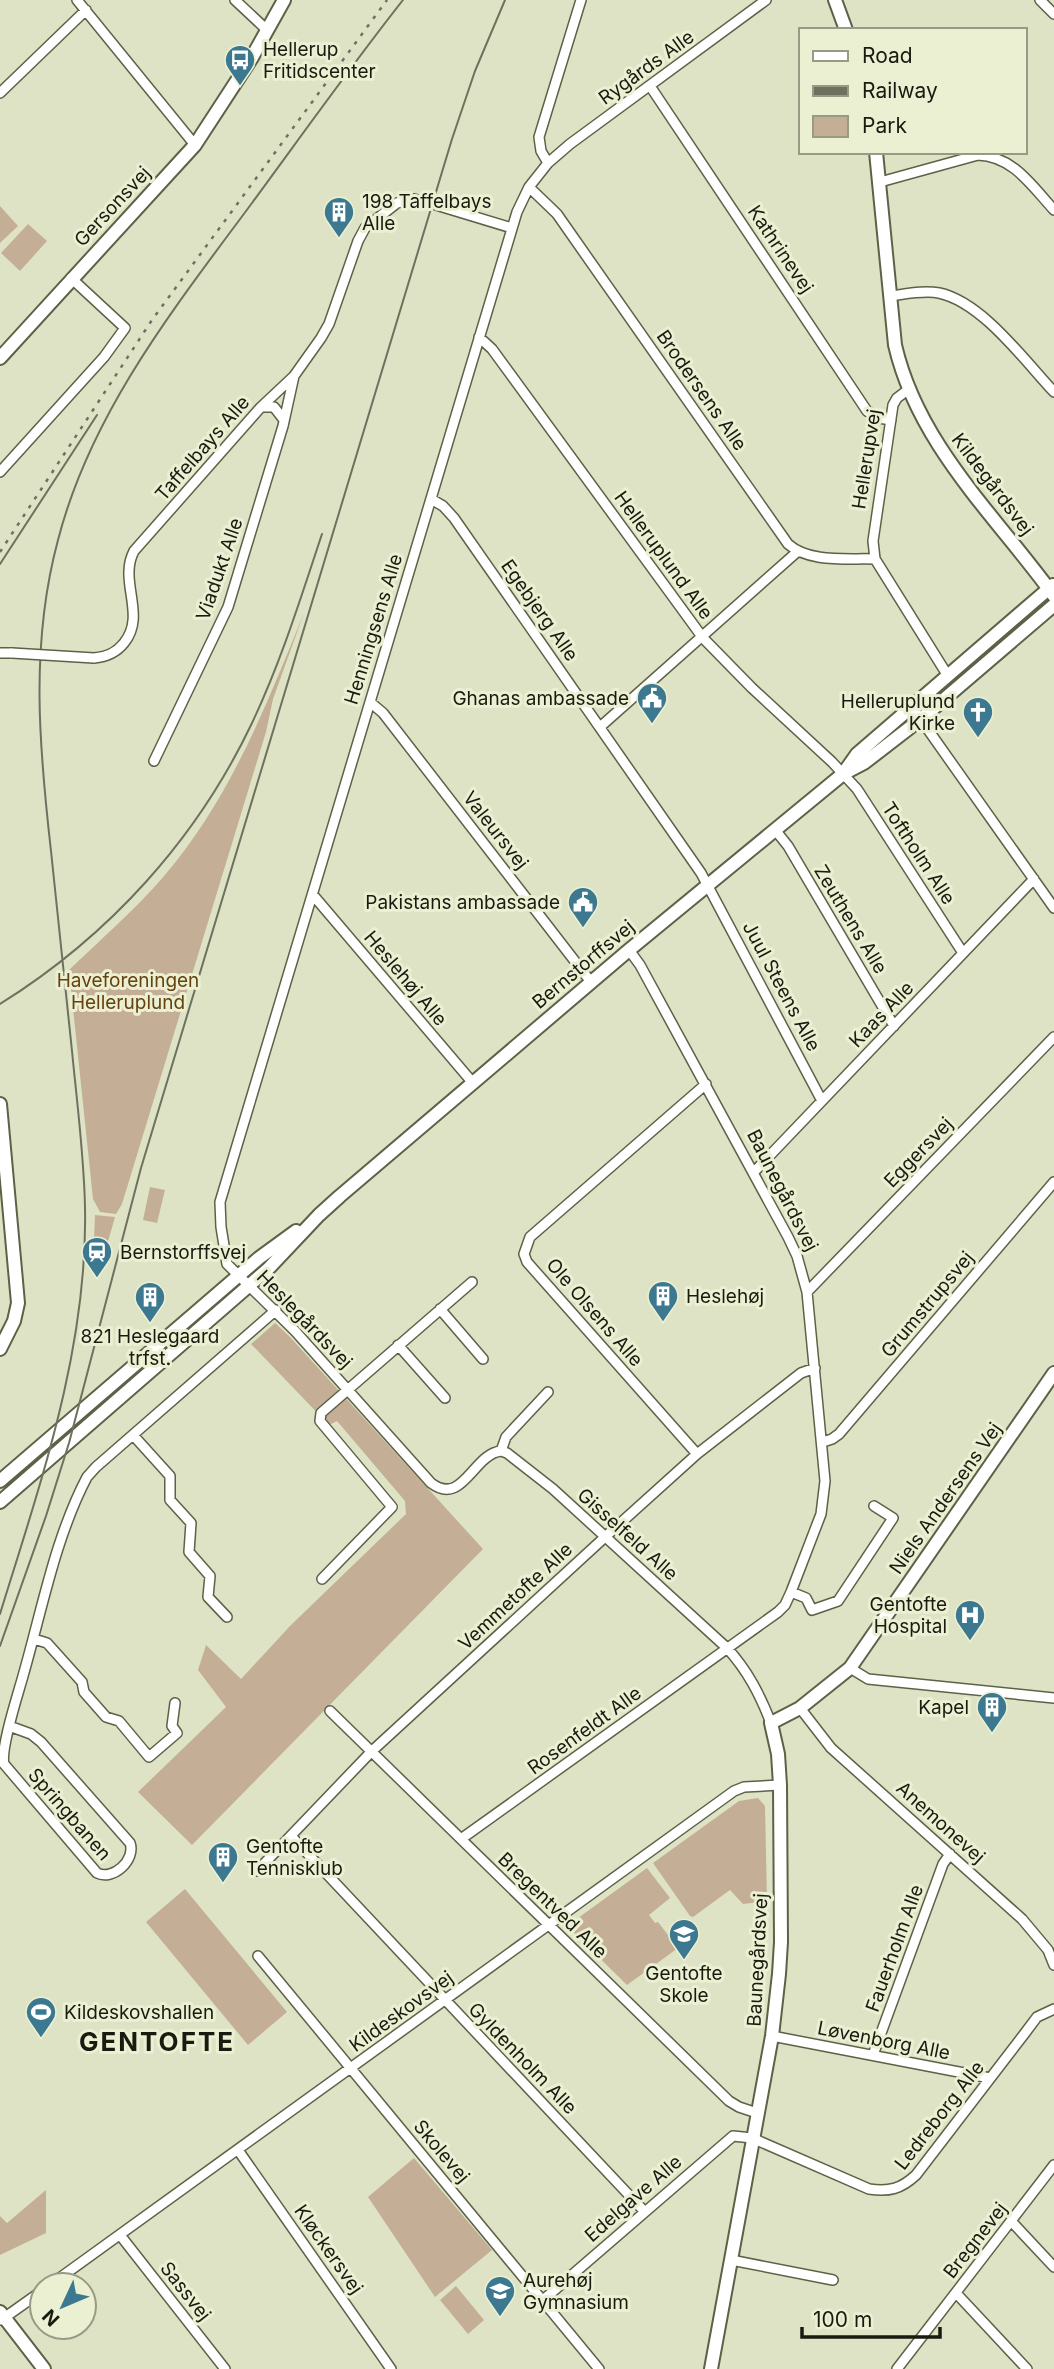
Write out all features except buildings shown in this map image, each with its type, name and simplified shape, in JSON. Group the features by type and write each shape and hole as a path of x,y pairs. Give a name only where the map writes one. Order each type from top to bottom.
{"street":[{"path":"77,0 195,145"},
{"path":"235,0 264,28"},
{"name":"Gersonsvej","path":"0,358 195,145 241,72 277,0"},
{"name":"Gersonsvej","path":"264,28 284,0"},
{"path":"548,163 541,151 539,136 581,0"},
{"name":"Rygårds Alle","path":"548,163 766,0"},
{"path":"835,0 845,28"},
{"path":"1040,0 1054,15"},
{"path":"0,93 86,10"},
{"name":"Kathrinevej","path":"650,86 867,411 879,418 891,420"},
{"path":"876,154 895,345 899,365 909,389"},
{"path":"880,182 978,155 992,155 1015,168 1054,210"},
{"name":"Henningsens Alle","path":"239,1275 227,1261 220,1202 512,228 521,201 548,163"},
{"name":"Brodersens Alle","path":"529,187 557,214 788,544 797,552"},
{"name":"Taffelbays Alle","path":"0,653 94,658 116,652 132,631 135,616 128,570 134,551 261,407 294,376 329,324 365,228 397,202 414,198 423,201"},
{"path":"436,205 512,228"},
{"path":"0,472 104,357 125,328 71,278"},
{"path":"890,296 936,293 957,298 978,311 1054,392"},
{"name":"Helleruplund Alle","path":"479,337 500,360 703,638 843,774"},
{"name":"Viadukt Alle","path":"153,761 228,607 284,420 294,376"},
{"name":"Hellerupvej","path":"875,559 873,541 893,405 897,398 909,389"},
{"name":"Kildegårdsvej","path":"909,389 948,461 970,493 1052,590"},
{"path":"261,407 274,407 284,420"},
{"name":"Egebjerg Alle","path":"430,499 443,506 454,518 709,887"},
{"path":"600,727 797,552 808,556 875,559 948,676"},
{"name":"Bernstorffsvej","path":"843,774 857,754 1052,590"},
{"name":"Bernstorffsvej","path":"0,1481 239,1275 319,1215 629,950 709,887 843,774 864,762 921,719 1054,605"},
{"name":"Valeursvej","path":"370,702 383,713 591,982"},
{"path":"912,707 1054,908"},
{"name":"Toftholm Alle","path":"843,774 857,789 964,953"},
{"name":"Zeuthens Alle","path":"776,831 788,846 894,1026"},
{"name":"Kaas Alle","path":"754,1172 1034,879"},
{"name":"Juul Steens Alle","path":"709,887 822,1101"},
{"name":"Heslehøj Alle","path":"313,895 473,1083"},
{"name":"Baunegårdsvej","path":"629,950 706,1084 788,1237 807,1292 823,1442 825,1481 821,1514 785,1605 727,1648 757,1688 771,1723 778,1754 780,1942 772,2036 711,2369"},
{"name":"Eggersvej","path":"807,1292 1054,1037"},
{"name":"Ole Olsens Alle","path":"696,1454 527,1262 524,1254 530,1237 706,1084"},
{"path":"0,1104 18,1303 14,1321 0,1349"},
{"name":"Grumstrupsvej","path":"823,1442 832,1440 839,1434 1054,1182"},
{"name":"Bernstorffsvej","path":"0,1502 268,1269 319,1215"},
{"name":"Heslegårdsvej","path":"239,1275 276,1310 431,1483 445,1490 458,1485 490,1453 502,1451"},
{"path":"347,1388 472,1282"},
{"path":"440,1309 483,1359"},
{"name":"Springbanen","path":"9,1726 31,1734 41,1742 130,1843 130,1856 115,1873 110,1876 97,1873 4,1764 1,1756 9,1726 34,1639 47,1584 81,1488 96,1467 276,1310"},
{"path":"398,1345 445,1398"},
{"name":"Vemmetofte Alle","path":"257,1871 372,1751 696,1454 801,1373 815,1368"},
{"name":"Niels Andersens Vej","path":"771,1723 800,1708 850,1668 1054,1373"},
{"name":"Heslegårdsvej","path":"322,1579 392,1507 320,1421 321,1413 347,1388"},
{"path":"502,1451 506,1437 548,1392"},
{"path":"133,1435 170,1476 170,1500 191,1523 189,1552 210,1576 208,1598 227,1617"},
{"name":"Gisselfeld Alle","path":"502,1451 553,1489 727,1648"},
{"path":"791,1592 806,1598 813,1611 838,1601 894,1518 874,1506"},
{"path":"34,1639 47,1643 82,1682 89,1698 106,1717 119,1721 149,1758 177,1733 172,1726 175,1703"},
{"name":"Rosenfeldt Alle","path":"461,1839 727,1648"},
{"path":"850,1668 868,1679 1054,1698"},
{"name":"Anemonevej","path":"800,1708 831,1748 1038,1936 1054,1965"},
{"name":"Bregentved Alle","path":"330,1711 729,2101 757,2113"},
{"name":"Kildeskovsvej","path":"70,2271 734,1791 744,1787 780,1786"},
{"name":"Gyldenholm Alle","path":"291,1836 645,2211"},
{"name":"Fauerholm Alle","path":"873,2055 943,1864 950,1854"},
{"name":"Skolevej","path":"258,1956 599,2369"},
{"name":"Ledreborg Alle","path":"752,2138 869,2189 895,2189 916,2175 1038,2017 1054,2009"},
{"name":"Løvenborg Alle","path":"772,2036 990,2078"},
{"name":"Edelgave Alle","path":"543,2300 727,2140 741,2135 752,2138"},
{"name":"Kløckersvej","path":"238,2150 391,2369"},
{"name":"Bregnevej","path":"897,2369 1054,2165"},
{"path":"1012,2221 1054,2267"},
{"name":"Sassvej","path":"120,2235 225,2369"},
{"path":"731,2260 833,2280"},
{"path":"956,2293 1027,2369"},
{"path":"28,2300 1,2317 44,2369"}],"green space":[{"path":"0,206 18,226 0,243"},
{"path":"28,224 47,241 20,271 1,253"},
{"name":"Haveforeningen Helleruplund","path":"304,613 273,699 266,732 122,1204 116,1214 100,1212 93,1199 69,970 164,876 208,815 260,717"},
{"path":"150,1187 165,1190 157,1223 143,1220"},
{"path":"95,1215 115,1217 101,1266 93,1263"},
{"path":"275,1323 483,1549 192,1845 138,1792 226,1707 198,1670 206,1645 241,1679 290,1626 406,1514 405,1501 337,1421 329,1425 251,1344"},
{"path":"758,1798 765,1806 767,1901 743,1904 730,1890 693,1917 690,1916 653,1863 739,1801"},
{"path":"647,1868 670,1898 649,1915 655,1923 658,1922 678,1948 627,1985 567,1926"},
{"path":"185,1889 287,2012 248,2045 146,1922"},
{"path":"414,2158 492,2250 435,2297 368,2197"},
{"path":"46,2190 46,2233 0,2255 0,2216 7,2223"},
{"path":"456,2286 484,2320 468,2334 440,2300"}],"tram line":[{"path":"0,1614 59,1414 79,1311 84,1260 82,1148 41,734 40,656 43,618 58,540 91,448 138,362 403,0"},
{"path":"0,1646 69,1443 141,1168 452,139 475,71 505,0"},
{"path":"0,564 97,415"},
{"path":"0,1004 78,948 113,916 177,845 205,806 230,766 272,677 322,534"}],"railway":[{"path":"0,552 152,320 387,0"}],"place":[{"name":"Hellerup Fritidscenter","path":"240,87"},
{"name":"198 Taffelbays Alle","path":"339,239"},
{"name":"Ghanas ambassade","path":"652,725"},
{"name":"Helleruplund Kirke","path":"978,739"},
{"name":"Pakistans ambassade","path":"583,929"},
{"name":"Bernstorffsvej","path":"97,1279"},
{"name":"Heslehøj","path":"663,1323"},
{"name":"821 Heslegaard trfst.","path":"150,1324"},
{"name":"Gentofte Hospital","path":"970,1642"},
{"name":"Kapel","path":"992,1734"},
{"name":"Gentofte Tennisklub","path":"223,1884"},
{"name":"Gentofte Skole","path":"684,1961"},
{"name":"Kildeskovshallen","path":"41,2039"},
{"name":"Aurehøj Gymnasium","path":"500,2318"}],"district":[{"name":"GENTOFTE","path":"157,2042"}]}
